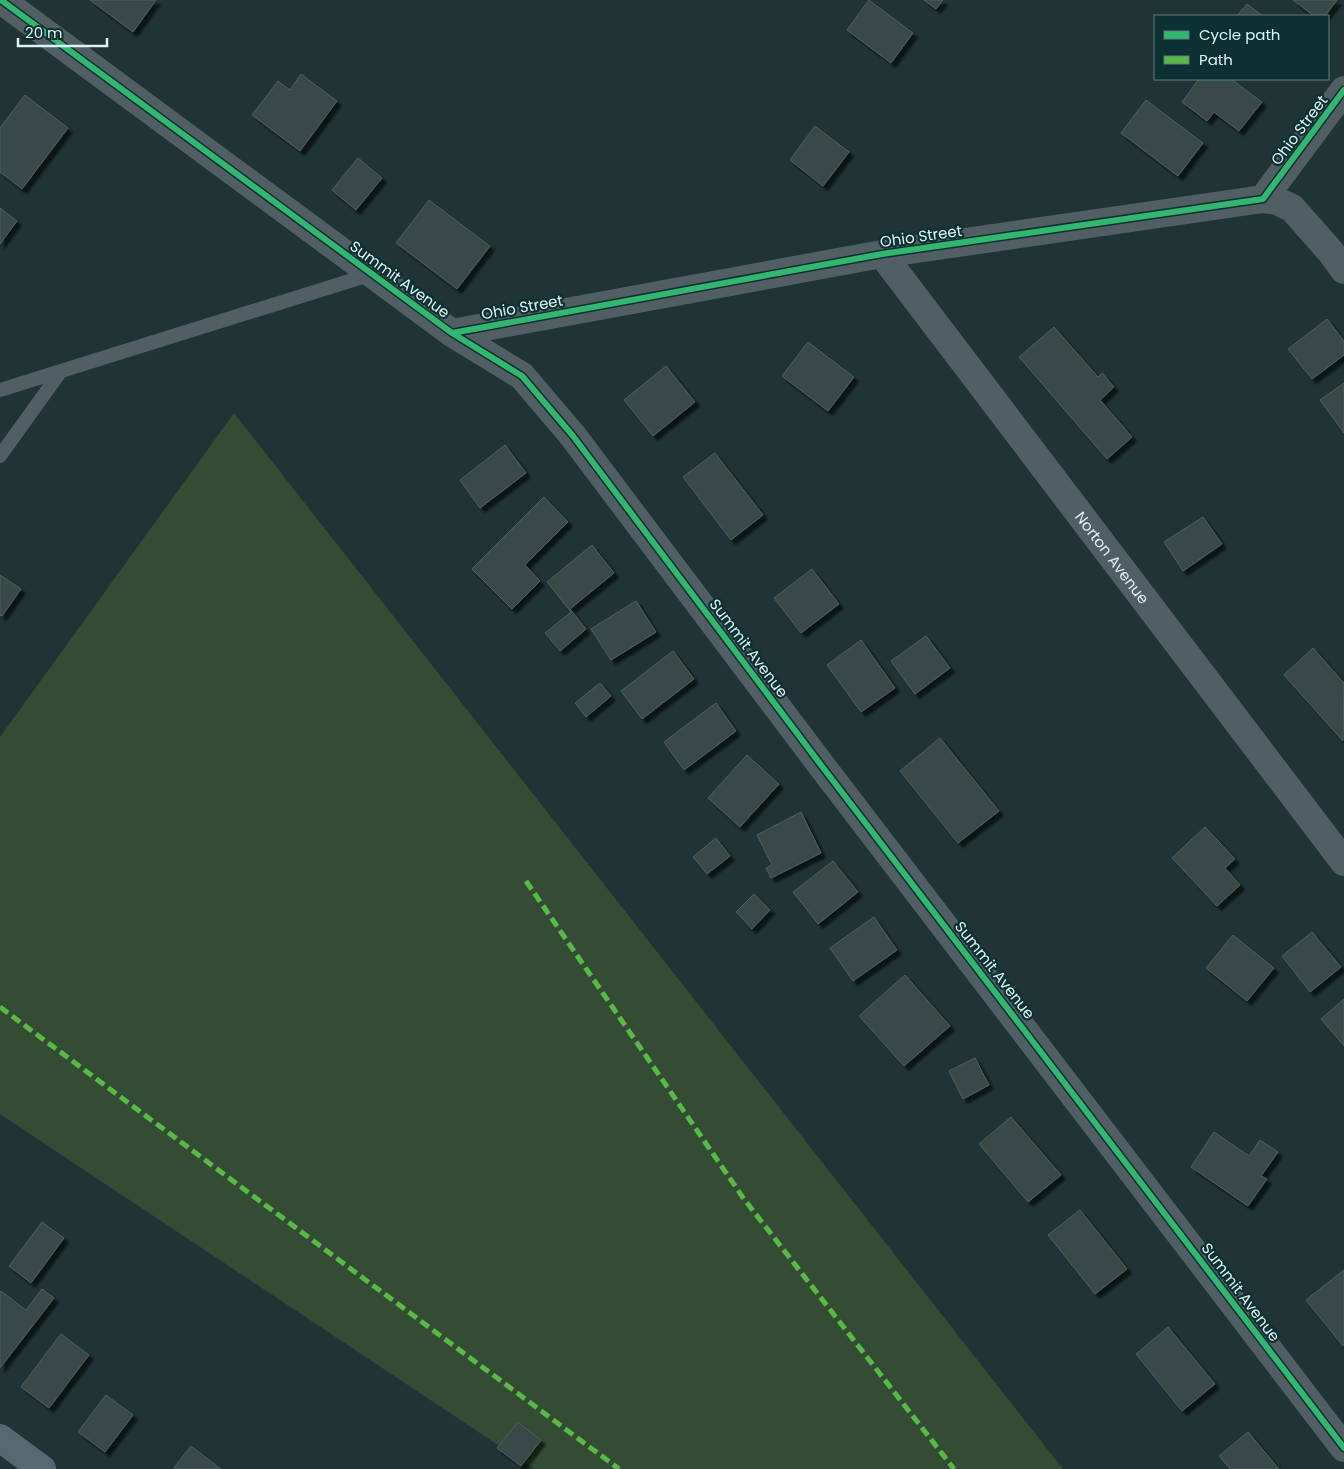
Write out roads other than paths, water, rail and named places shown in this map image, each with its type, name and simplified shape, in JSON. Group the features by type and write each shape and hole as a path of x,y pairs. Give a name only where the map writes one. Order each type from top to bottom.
{"street":[{"name":"Summit Avenue","path":"1,0 452,333 522,376 573,436 821,764 1344,1448"},
{"name":"Ohio Street","path":"452,333 882,254 1263,199 1344,90"},
{"path":"1263,199 1277,201 1292,208 1344,270"},
{"name":"Norton Avenue","path":"882,254 1344,862"},
{"path":"0,1438 42,1469"}],"lane":[{"path":"0,390 372,274"},
{"path":"0,456 61,371"}]}
